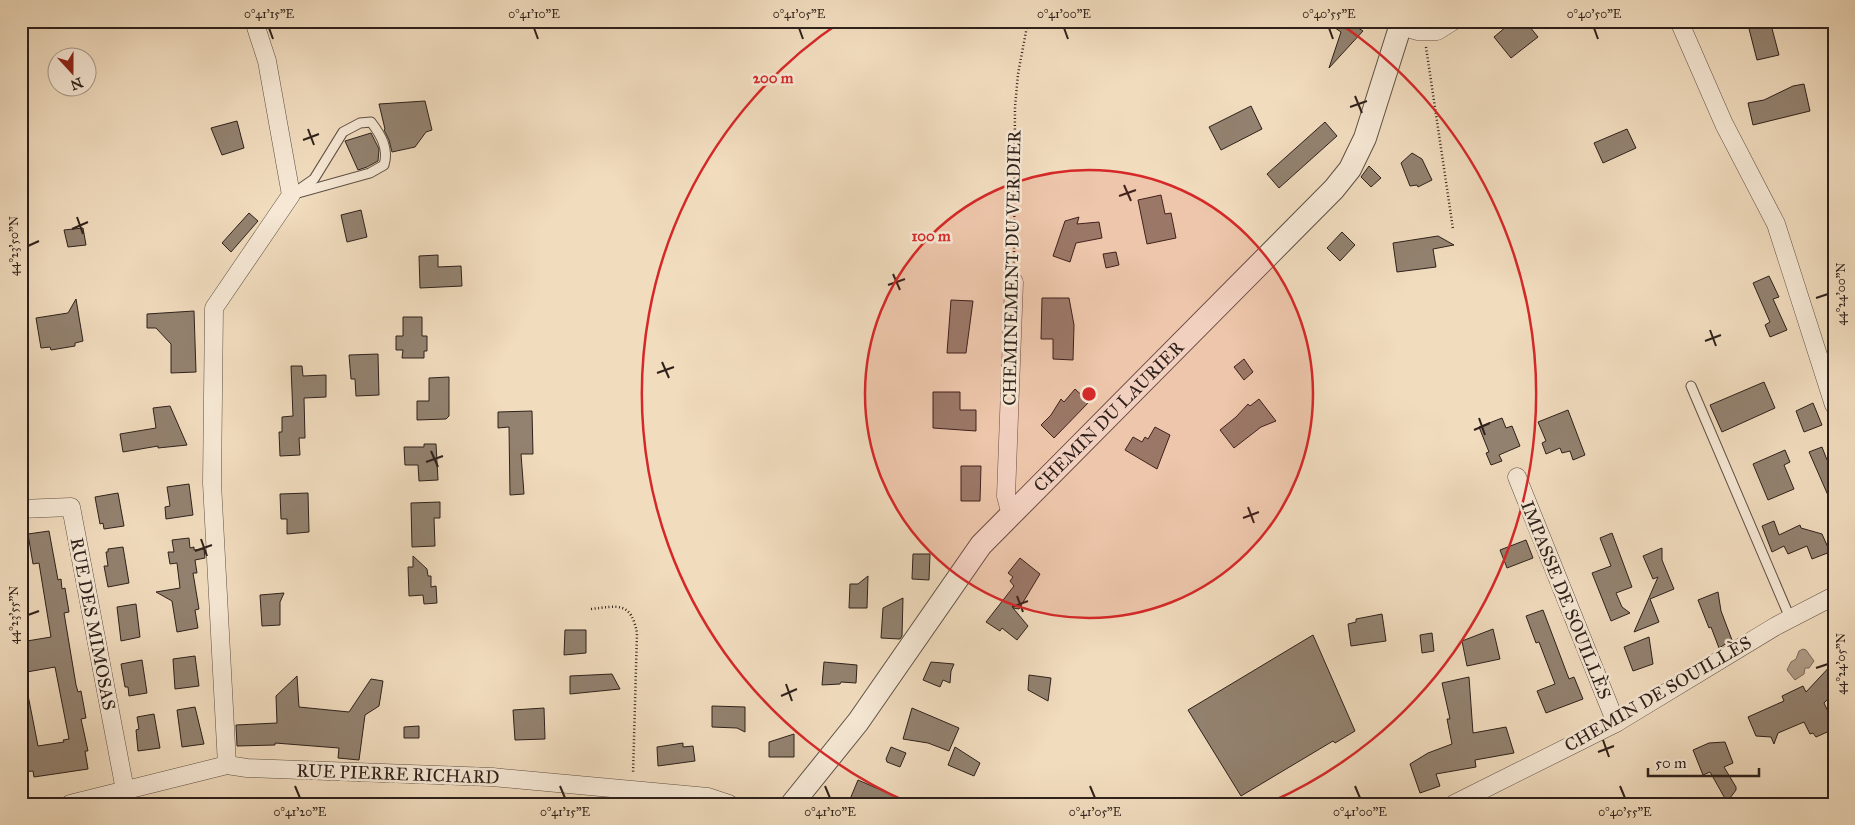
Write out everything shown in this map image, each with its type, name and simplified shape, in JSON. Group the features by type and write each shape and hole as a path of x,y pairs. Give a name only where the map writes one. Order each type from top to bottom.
{"street":[{"path":"227,765 212,483 214,308 291,195 267,61 254,21"},
{"path":"1401,24 1417,31 1437,31 1452,21"},
{"path":"1679,21 1724,124 1776,224 1834,405"},
{"name":"CHEMIN DU LAURIER","path":"792,804 858,722 981,545 1334,189 1350,169 1365,138 1401,24"},
{"name":"CHEMINEMENT DU VERDIER","path":"1011,515 1006,496 1014,282"},
{"name":"IMPASSE DE SOUILLÈS","path":"1517,477 1616,723"},
{"name":"RUE DES MIMOSAS","path":"21,509 71,507 125,790"},
{"name":"CHEMIN DE SOUILLÈS","path":"1454,804 1616,723 1790,618 1833,600"},
{"name":"RUE PIERRE RICHARD","path":"70,804 106,799 125,790 227,765 247,768 492,777 708,797 729,804"}],"lane":[{"path":"371,122 376,128 385,148 386,157 384,165 370,173 291,195 314,179 342,132 360,123 371,122"},
{"path":"1691,386 1790,618"}],"path":[{"name":"CHEMINEMENT DU VERDIER","path":"1014,282 1015,107 1018,74 1028,21"},
{"path":"1424,31 1453,229"},
{"path":"591,609 618,606 629,610 637,633 633,790"}],"shaded area":[{"path":"1806,650 1814,661 1809,668 1805,668 1804,674 1795,680 1787,670 1791,662 1796,659 1799,651"}],"building":[{"path":"1325,21 1356,21 1355,26 1363,31 1329,68 1341,32"},
{"path":"1513,21 1525,21 1538,37 1511,58 1494,37"},
{"path":"1747,21 1770,21 1779,55 1757,60"},
{"path":"1804,84 1810,111 1753,125 1748,103 1764,100 1793,86"},
{"path":"425,101 432,130 426,132 415,147 392,152 384,130 379,104"},
{"path":"1251,106 1262,129 1221,150 1209,127"},
{"path":"237,121 244,148 222,155 211,128"},
{"path":"1325,122 1337,136 1279,188 1267,174"},
{"path":"1627,129 1636,148 1603,163 1594,143"},
{"path":"371,133 379,149 378,161 358,170 345,141"},
{"path":"1412,153 1422,159 1432,180 1418,187 1417,185 1410,186 1401,163"},
{"path":"1369,166 1381,178 1371,187 1361,177"},
{"path":"1161,195 1165,214 1171,213 1176,238 1147,244 1138,200"},
{"path":"361,210 367,237 347,242 341,215"},
{"path":"249,213 258,221 231,252 222,243"},
{"path":"1079,217 1077,224 1099,222 1102,238 1076,243 1070,262 1053,256 1065,221"},
{"path":"83,228 86,245 68,247 64,230"},
{"path":"1342,232 1355,245 1340,261 1327,248"},
{"path":"1438,236 1454,245 1433,249 1436,267 1397,272 1393,243"},
{"path":"1116,252 1119,265 1106,268 1103,254"},
{"path":"438,255 438,267 461,266 462,286 420,288 419,256"},
{"path":"1769,276 1779,297 1773,299 1787,330 1770,337 1765,325 1770,322 1753,283"},
{"path":"1042,298 1069,298 1074,325 1073,360 1053,359 1053,339 1041,339"},
{"path":"76,299 83,341 75,343 75,346 51,350 50,347 41,348 36,318 68,313"},
{"path":"951,300 973,301 966,353 947,353"},
{"path":"194,311 196,372 171,373 171,344 156,328 147,328 147,314"},
{"path":"403,317 422,317 422,336 427,336 427,351 424,351 424,358 402,358 403,350 396,350 396,336 403,336"},
{"path":"378,354 379,395 356,396 355,379 351,379 349,355"},
{"path":"1244,359 1253,372 1244,380 1234,367"},
{"path":"291,366 302,366 303,376 326,375 326,397 304,398 305,438 299,438 300,455 280,456 279,432 282,432 282,417 293,416"},
{"path":"449,377 449,416 446,419 417,420 417,401 429,401 429,378"},
{"path":"1764,382 1775,408 1722,432 1710,405"},
{"path":"1075,389 1089,402 1054,438 1041,425 1051,415 1061,399 1064,402"},
{"path":"933,392 960,392 960,410 976,410 976,431 933,428"},
{"path":"1259,399 1276,421 1261,427 1234,448 1220,430 1248,404 1250,406"},
{"path":"1813,403 1822,425 1804,432 1796,411"},
{"path":"170,406 187,445 158,448 158,446 123,452 120,434 156,428 153,408"},
{"path":"1568,410 1585,455 1573,460 1570,451 1562,453 1560,448 1546,454 1542,443 1546,441 1538,422"},
{"path":"532,411 533,454 521,454 524,494 510,495 509,427 498,428 498,412"},
{"path":"1502,418 1506,428 1512,426 1520,446 1499,455 1502,461 1491,465 1486,453 1489,452 1479,427"},
{"path":"1155,427 1170,435 1157,469 1125,450 1133,437 1142,442 1145,437 1148,439"},
{"path":"424,444 436,444 438,480 419,481 418,465 405,465 404,447 424,447"},
{"path":"1822,447 1827,460 1834,457 1834,509 1809,452"},
{"path":"1785,450 1790,462 1784,465 1794,489 1768,500 1753,464"},
{"path":"961,466 981,466 980,501 961,501"},
{"path":"189,484 193,515 166,519 165,507 170,506 167,487"},
{"path":"118,493 124,526 104,529 103,523 100,524 95,497"},
{"path":"308,493 309,532 287,534 287,519 281,519 280,494"},
{"path":"440,502 440,518 434,518 435,546 412,547 411,503"},
{"path":"1774,521 1779,535 1800,525 1801,528 1822,534 1830,552 1812,559 1807,546 1788,554 1784,546 1772,552 1762,526"},
{"path":"49,531 58,580 61,579 62,589 65,588 69,612 64,613 76,685 78,692 81,691 86,718 81,719 88,751 85,751 88,769 34,777 33,771 21,772 21,691 27,690 38,746 64,742 63,740 69,739 55,667 21,673 21,642 51,637 39,563 33,564 28,534"},
{"path":"1612,533 1632,587 1616,593 1622,607 1630,613 1611,621 1592,573 1611,566 1600,538"},
{"path":"189,538 190,548 194,547 194,550 204,549 205,558 195,560 197,573 193,573 199,609 195,610 198,628 177,632 172,601 156,592 180,588 177,563 170,564 168,552 174,552 172,540"},
{"path":"1526,540 1533,558 1507,568 1500,550"},
{"path":"123,547 129,583 108,587 104,566 108,566 106,552 108,552 108,549"},
{"path":"1662,548 1662,560 1674,589 1650,599 1659,622 1634,632 1658,577 1653,579 1643,556"},
{"path":"913,554 930,554 929,580 912,579"},
{"path":"413,556 427,569 428,576 431,576 431,587 436,586 437,603 424,604 423,595 409,596 408,567 413,567"},
{"path":"1020,558 1040,574 1019,609 1013,608 1028,626 1017,640 1002,628 1000,631 986,622 1014,586 1010,581 1013,577 1008,573"},
{"path":"868,576 867,608 849,608 850,584 858,584"},
{"path":"1718,592 1721,611 1732,640 1719,648 1698,600"},
{"path":"284,593 280,602 280,625 262,626 260,595"},
{"path":"903,598 902,636 900,639 881,638 883,608"},
{"path":"136,604 140,637 121,641 117,607"},
{"path":"1543,610 1569,679 1574,677 1583,699 1546,713 1537,691 1555,684 1539,642 1536,643 1526,616"},
{"path":"1382,614 1386,641 1351,646 1348,624 1356,622 1356,619"},
{"path":"1493,629 1500,659 1467,666 1462,641"},
{"path":"565,630 586,630 586,653 564,655"},
{"path":"1432,633 1434,651 1422,653 1420,635"},
{"path":"1313,635 1355,731 1335,743 1333,741 1241,796 1188,710"},
{"path":"1649,637 1653,664 1633,671 1624,647"},
{"path":"195,656 199,686 175,689 173,659"},
{"path":"142,660 147,693 129,696 128,687 125,687 121,664"},
{"path":"824,662 857,665 856,683 841,682 840,684 822,685"},
{"path":"931,662 954,664 950,683 943,680 940,687 923,680"},
{"path":"1834,662 1834,693 1824,703 1834,724 1834,729 1816,737 1813,733 1810,734 1804,722 1778,733 1774,744 1771,737 1756,736 1748,717 1784,701 1782,696 1803,686 1806,692"},
{"path":"612,674 620,689 570,694 570,676"},
{"path":"1029,675 1051,678 1048,701 1028,690"},
{"path":"297,676 299,707 349,712 371,679 383,681 379,706 365,715 359,760 338,758 339,748 275,743 275,745 237,746 236,725 277,723 276,696"},
{"path":"1469,677 1473,733 1506,727 1514,753 1475,760 1476,767 1436,774 1440,786 1420,793 1410,764 1428,753 1452,744 1447,719 1450,719 1442,683"},
{"path":"712,706 745,707 745,732 737,728 712,727"},
{"path":"195,707 204,744 182,747 177,710"},
{"path":"544,708 545,739 515,740 513,710"},
{"path":"912,708 959,728 949,751 928,743 903,739"},
{"path":"154,714 160,748 138,751 136,730 139,729 137,717"},
{"path":"419,726 419,738 404,738 404,727"},
{"path":"794,734 794,757 769,757 769,742"},
{"path":"1725,742 1733,763 1724,767 1736,787 1736,790 1727,802 1710,772 1703,775 1693,750 1709,743"},
{"path":"683,743 683,747 693,746 695,761 658,766 657,747"},
{"path":"891,747 906,753 900,767 887,762 886,759"},
{"path":"955,747 980,763 974,776 948,765"},
{"path":"858,780 913,804 848,804"}]}
